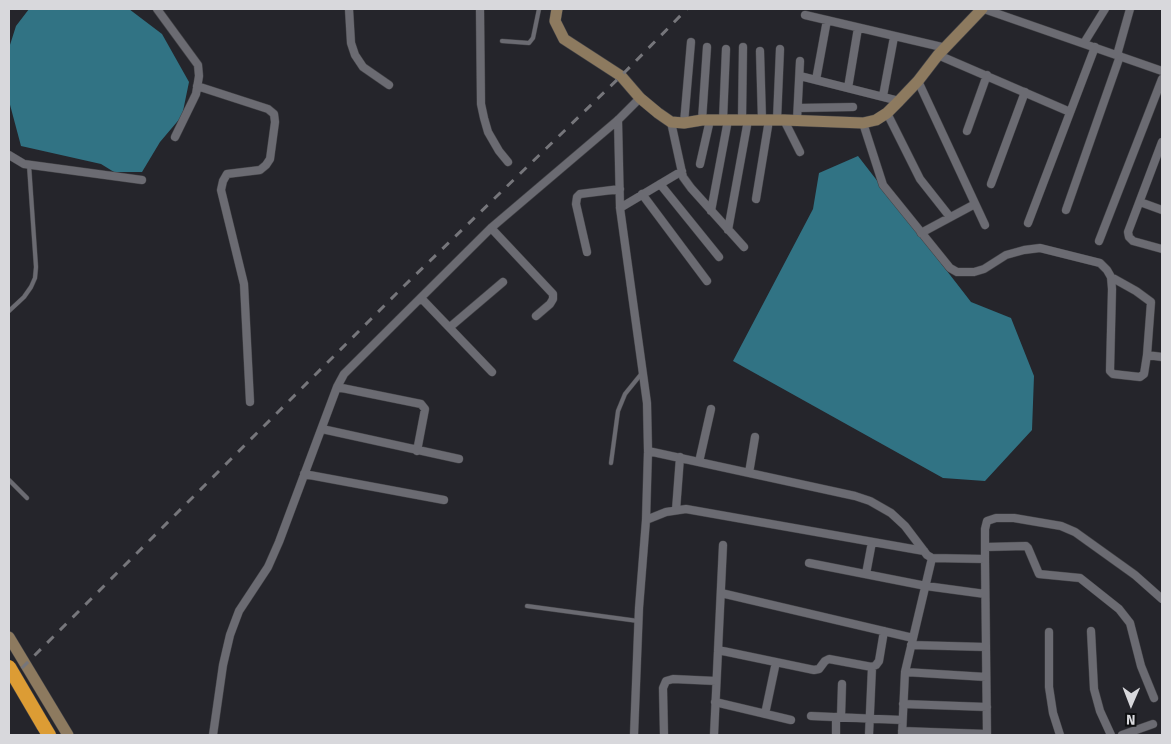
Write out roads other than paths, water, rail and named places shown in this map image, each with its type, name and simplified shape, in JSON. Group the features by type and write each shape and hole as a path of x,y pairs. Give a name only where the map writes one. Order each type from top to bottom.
{"highway":[{"path":"9,667 46,730"}],"street":[{"path":"157,9 198,65 199,76 196,94 175,137"},
{"path":"349,9 355,55 363,67 389,85"},
{"path":"480,9 481,104 488,132 498,151 508,162"},
{"path":"552,9 557,9 555,21 564,39 621,76 640,98 671,122 773,120 798,114 853,107"},
{"path":"798,114 863,122 876,120 887,113 899,101 983,9 1162,71"},
{"path":"1084,43 1105,9"},
{"path":"1066,210 1119,55 1130,9"},
{"path":"806,15 894,37 942,52 986,75 1070,112"},
{"path":"816,80 827,20"},
{"path":"848,88 858,28"},
{"path":"883,96 894,37"},
{"path":"684,123 692,42"},
{"path":"700,164 706,120 707,47"},
{"path":"728,230 745,120 742,47"},
{"path":"1028,223 1095,47"},
{"path":"711,211 725,120 726,48"},
{"path":"756,199 773,120 780,50"},
{"path":"760,51 773,120 800,152"},
{"path":"798,114 800,61"},
{"path":"967,131 986,75"},
{"path":"800,76 899,101"},
{"path":"1099,241 1162,79"},
{"path":"918,81 985,225"},
{"path":"197,86 268,109 274,114 275,122 270,159 266,165 260,170 227,174 222,181 222,190 244,284 250,402"},
{"path":"991,184 1025,92"},
{"path":"213,735 223,665 230,635 239,611 268,568 337,387 344,374 491,228 618,120 640,98"},
{"path":"887,113 920,179 950,217"},
{"path":"618,120 620,208 647,403 646,520 638,621 634,735"},
{"path":"671,122 682,171 691,188 744,247"},
{"path":"863,122 883,185 950,268 957,272 974,272 984,269 1006,255 1040,248 1100,263 1111,277 1110,371 1114,374 1142,376 1147,356 1151,302 1111,277"},
{"path":"1162,142 1159,161 1128,232 1129,237 1134,241 1162,249"},
{"path":"9,155 16,161 29,164 142,180"},
{"path":"620,208 682,171"},
{"path":"660,184 719,257"},
{"path":"588,252 576,204 577,197 580,194 620,190"},
{"path":"642,194 707,282"},
{"path":"1140,202 1162,210"},
{"path":"921,233 976,204"},
{"path":"491,228 553,294 550,304 536,316"},
{"path":"450,327 503,282"},
{"path":"421,298 492,372"},
{"path":"1147,356 1162,357"},
{"path":"337,387 421,404 425,409 416,451"},
{"path":"698,462 711,409"},
{"path":"322,429 459,459"},
{"path":"749,473 755,437"},
{"path":"648,451 855,496 870,501 891,513 905,526 927,556 932,558 985,559"},
{"path":"676,510 680,458"},
{"path":"304,474 444,500"},
{"path":"646,520 676,510 686,509 924,551"},
{"path":"932,558 905,672 902,733 987,734 985,594 985,530 987,521 996,518 1014,518 1061,526 1075,532 1134,575 1162,599"},
{"path":"866,574 872,542"},
{"path":"714,735 723,545"},
{"path":"985,547 1026,546 1039,574 1080,578 1119,609 1130,623 1139,660 1154,698"},
{"path":"809,563 926,586 985,594"},
{"path":"721,593 884,631 912,641 986,647"},
{"path":"718,650 814,670 819,669 829,659 872,667 878,661 884,631"},
{"path":"1091,631 1094,689 1100,711 1111,735"},
{"path":"1049,632 1049,687 1052,713 1060,735"},
{"path":"9,637 68,735"},
{"path":"765,714 776,662"},
{"path":"869,735 872,667"},
{"path":"905,672 986,677"},
{"path":"664,735 663,688 666,681 673,679 716,681"},
{"path":"836,735 842,684"},
{"path":"715,702 791,720"},
{"path":"903,704 987,707"},
{"path":"811,716 902,720"},
{"path":"1122,735 1153,724"}],"lane":[{"path":"502,41 529,44 533,38 539,9"},
{"path":"9,311 24,297 35,278 36,267 29,164"},
{"path":"612,463 618,411 625,394 642,373"},
{"path":"9,480 27,498"},
{"path":"527,606 638,621"}],"water":[{"path":"29,9 129,9 162,34 189,82 182,116 160,142 142,172 114,172 101,164 21,146 9,101 9,48 16,26"},
{"path":"858,156 971,302 1011,318 1034,376 1032,430 985,481 943,478 733,361 813,209 819,173"}],"railway":[{"path":"9,681 405,285 621,76 687,9"}]}
